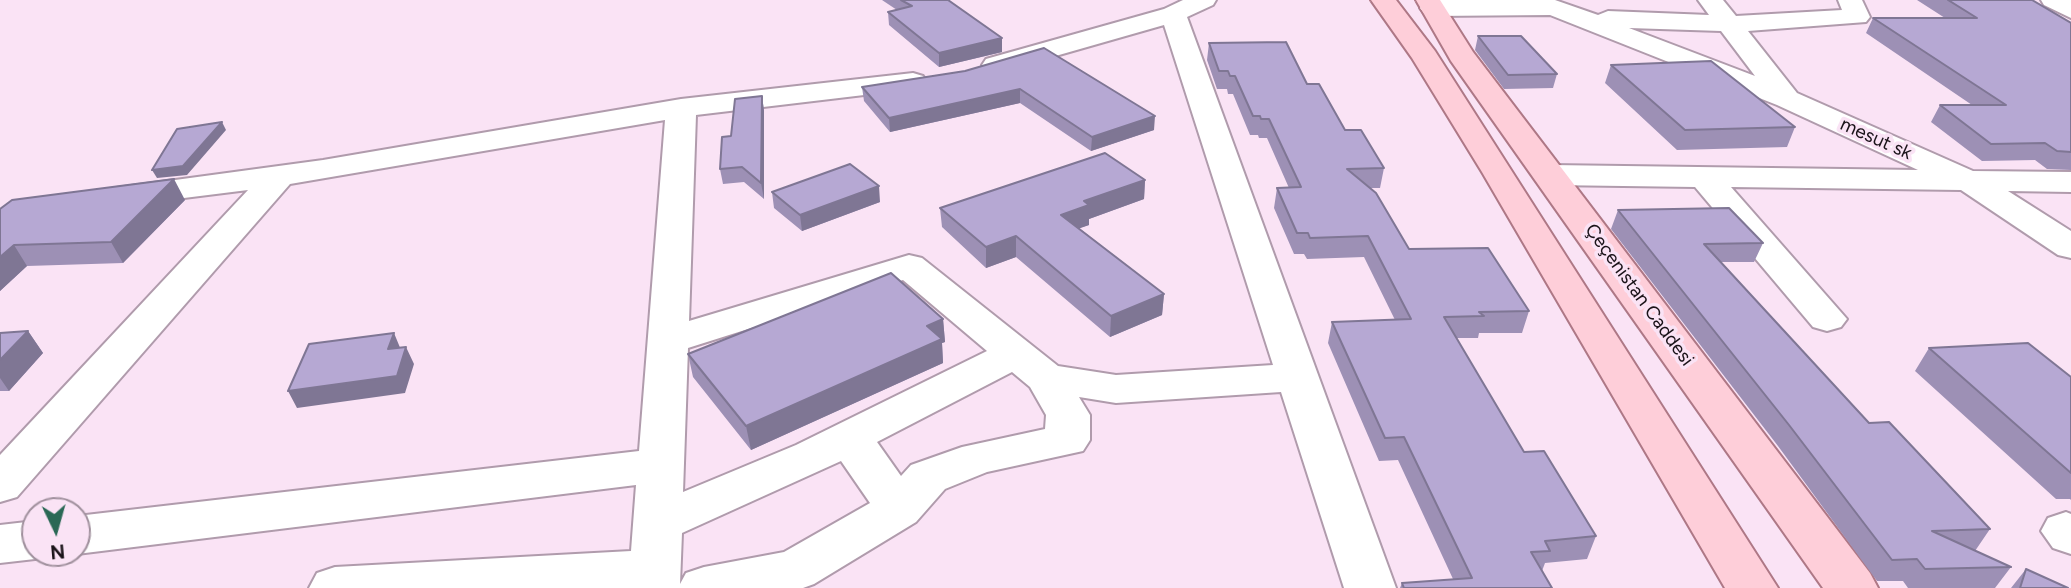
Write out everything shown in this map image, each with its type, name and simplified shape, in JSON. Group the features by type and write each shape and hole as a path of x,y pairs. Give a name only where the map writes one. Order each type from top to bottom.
{"main road":[{"path":"1383,0 1425,57 1490,160 1752,588"},
{"name":"Çeçenistan Caddesi","path":"1430,4 1461,55 1852,588"}],"street":[{"path":"1578,17 1719,12 1857,17 1850,0"},
{"path":"2053,0 2071,10"},
{"path":"1430,4 1553,7 1787,99"},
{"path":"106,198 279,176 681,108 870,88 951,76 1189,7 1298,377 1370,588"},
{"name":"mesut sk","path":"1719,12 1787,99 1971,182 2071,247"},
{"path":"655,560 681,108"},
{"path":"0,485 279,176"},
{"path":"1551,176 2071,183"},
{"path":"1705,178 1827,319"},
{"path":"668,341 909,266 1031,366 1068,415 1068,440 978,457 928,477 899,509 796,570 704,588"},
{"path":"335,588 655,560 849,437 1031,366 1116,389 1298,377"},
{"path":"849,437 899,509"},
{"path":"91,533 661,466"},
{"path":"0,544 21,542"}],"building":[{"path":"901,0 948,0 1002,38 939,53 888,12 912,6"},
{"path":"1948,0 2032,0 2071,23 2071,152 2057,151 2045,143 1991,144 1940,105 2006,105 1873,18 1977,18"},
{"path":"1478,36 1521,36 1557,74 1508,75"},
{"path":"1286,42 1307,84 1319,84 1345,130 1361,130 1384,168 1347,169 1376,193 1409,249 1488,248 1529,311 1479,312 1484,316 1444,317 1524,452 1544,451 1596,536 1545,541 1550,551 1531,552 1552,588 1404,588 1402,583 1472,578 1404,437 1385,438 1332,322 1411,319 1368,236 1310,238 1308,233 1297,233 1277,188 1301,187 1269,119 1253,116 1235,76 1230,76 1228,71 1219,71 1209,43"},
{"path":"1044,48 1155,116 1092,137 1020,89 889,118 862,87 965,71"},
{"path":"1711,61 1795,127 1685,130 1611,65"},
{"path":"762,96 761,183 742,167 720,169 722,137 731,136 735,99"},
{"path":"222,122 183,166 152,170 177,129"},
{"path":"1105,153 1145,180 1084,201 1089,205 1061,215 1164,294 1111,316 1016,236 986,247 940,208"},
{"path":"850,164 879,186 800,215 772,192"},
{"path":"174,179 111,242 14,245 0,257 0,209 12,200"},
{"path":"1729,208 1763,243 1704,244 1869,423 1889,422 1990,529 1932,531 2011,567 1925,569 1917,559 1892,560 1789,425 1618,210"},
{"path":"891,273 943,319 927,326 942,339 746,426 688,354"},
{"path":"28,331 0,360 0,333"},
{"path":"394,333 388,349 406,347 397,376 288,391 309,344"},
{"path":"2028,343 2071,377 2071,473 1929,348"},
{"path":"2026,569 2068,588 2020,588"}]}
